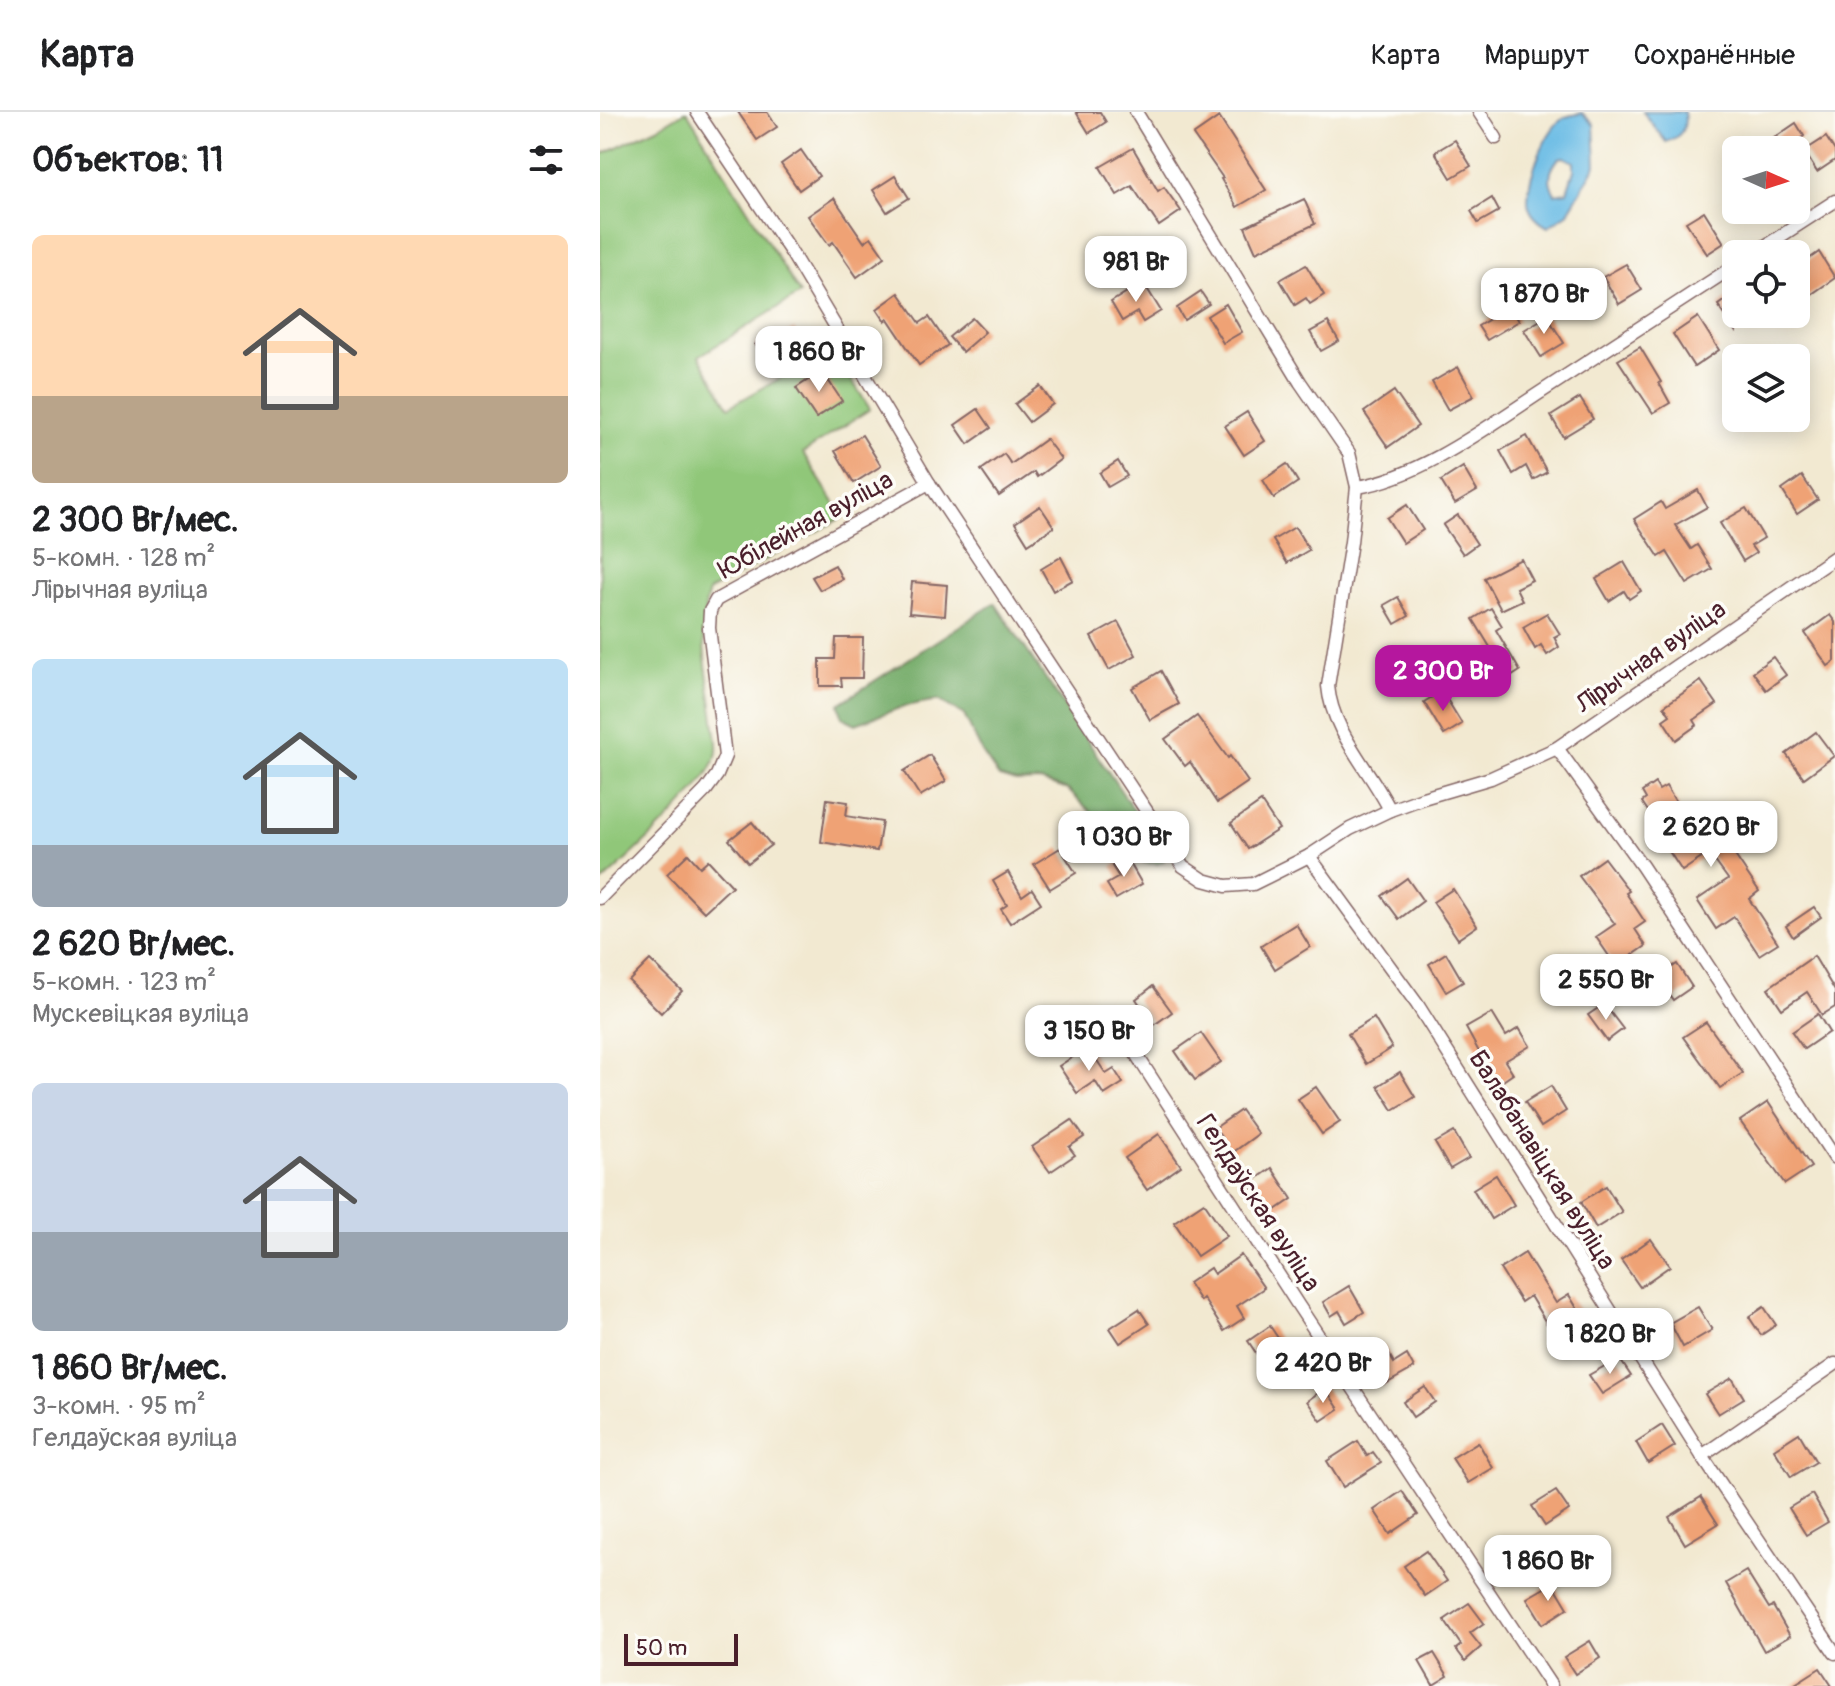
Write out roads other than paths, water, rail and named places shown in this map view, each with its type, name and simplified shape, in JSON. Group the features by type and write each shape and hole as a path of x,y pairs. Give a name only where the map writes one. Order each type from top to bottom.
{"street":[{"name":"Лірычная вуліца","path":"697,112 791,252 929,483 1183,866 1204,880 1226,886 1253,884 1390,810 1491,778 1557,748 1835,557"},
{"path":"1136,112 1300,382 1349,453 1357,487 1328,686 1330,706 1337,724 1376,781 1390,810"},
{"path":"1479,112 1496,138"},
{"path":"1775,240 1835,201"},
{"path":"1357,487 1403,474 1471,437 1722,274"},
{"name":"Юбілейная вуліца","path":"600,898 706,790 725,756 709,628 710,611 716,600 929,483"},
{"path":"1557,748 1642,866 1835,1158"},
{"name":"Балабанавіцкая вуліца","path":"1309,856 1417,1004 1702,1456 1835,1653"},
{"name":"Гелдаўская вуліца","path":"1116,1023 1298,1305 1551,1686"},
{"path":"1702,1456 1835,1364"}],"water":[{"path":"1643,112 1684,112 1684,127 1680,134 1666,142"},
{"path":"1582,113 1594,125 1596,165 1567,214 1548,227 1529,208 1531,178 1550,132 1564,118","holes":["1559,158 1574,162 1567,192 1555,194 1550,180 1553,167"]}]}
